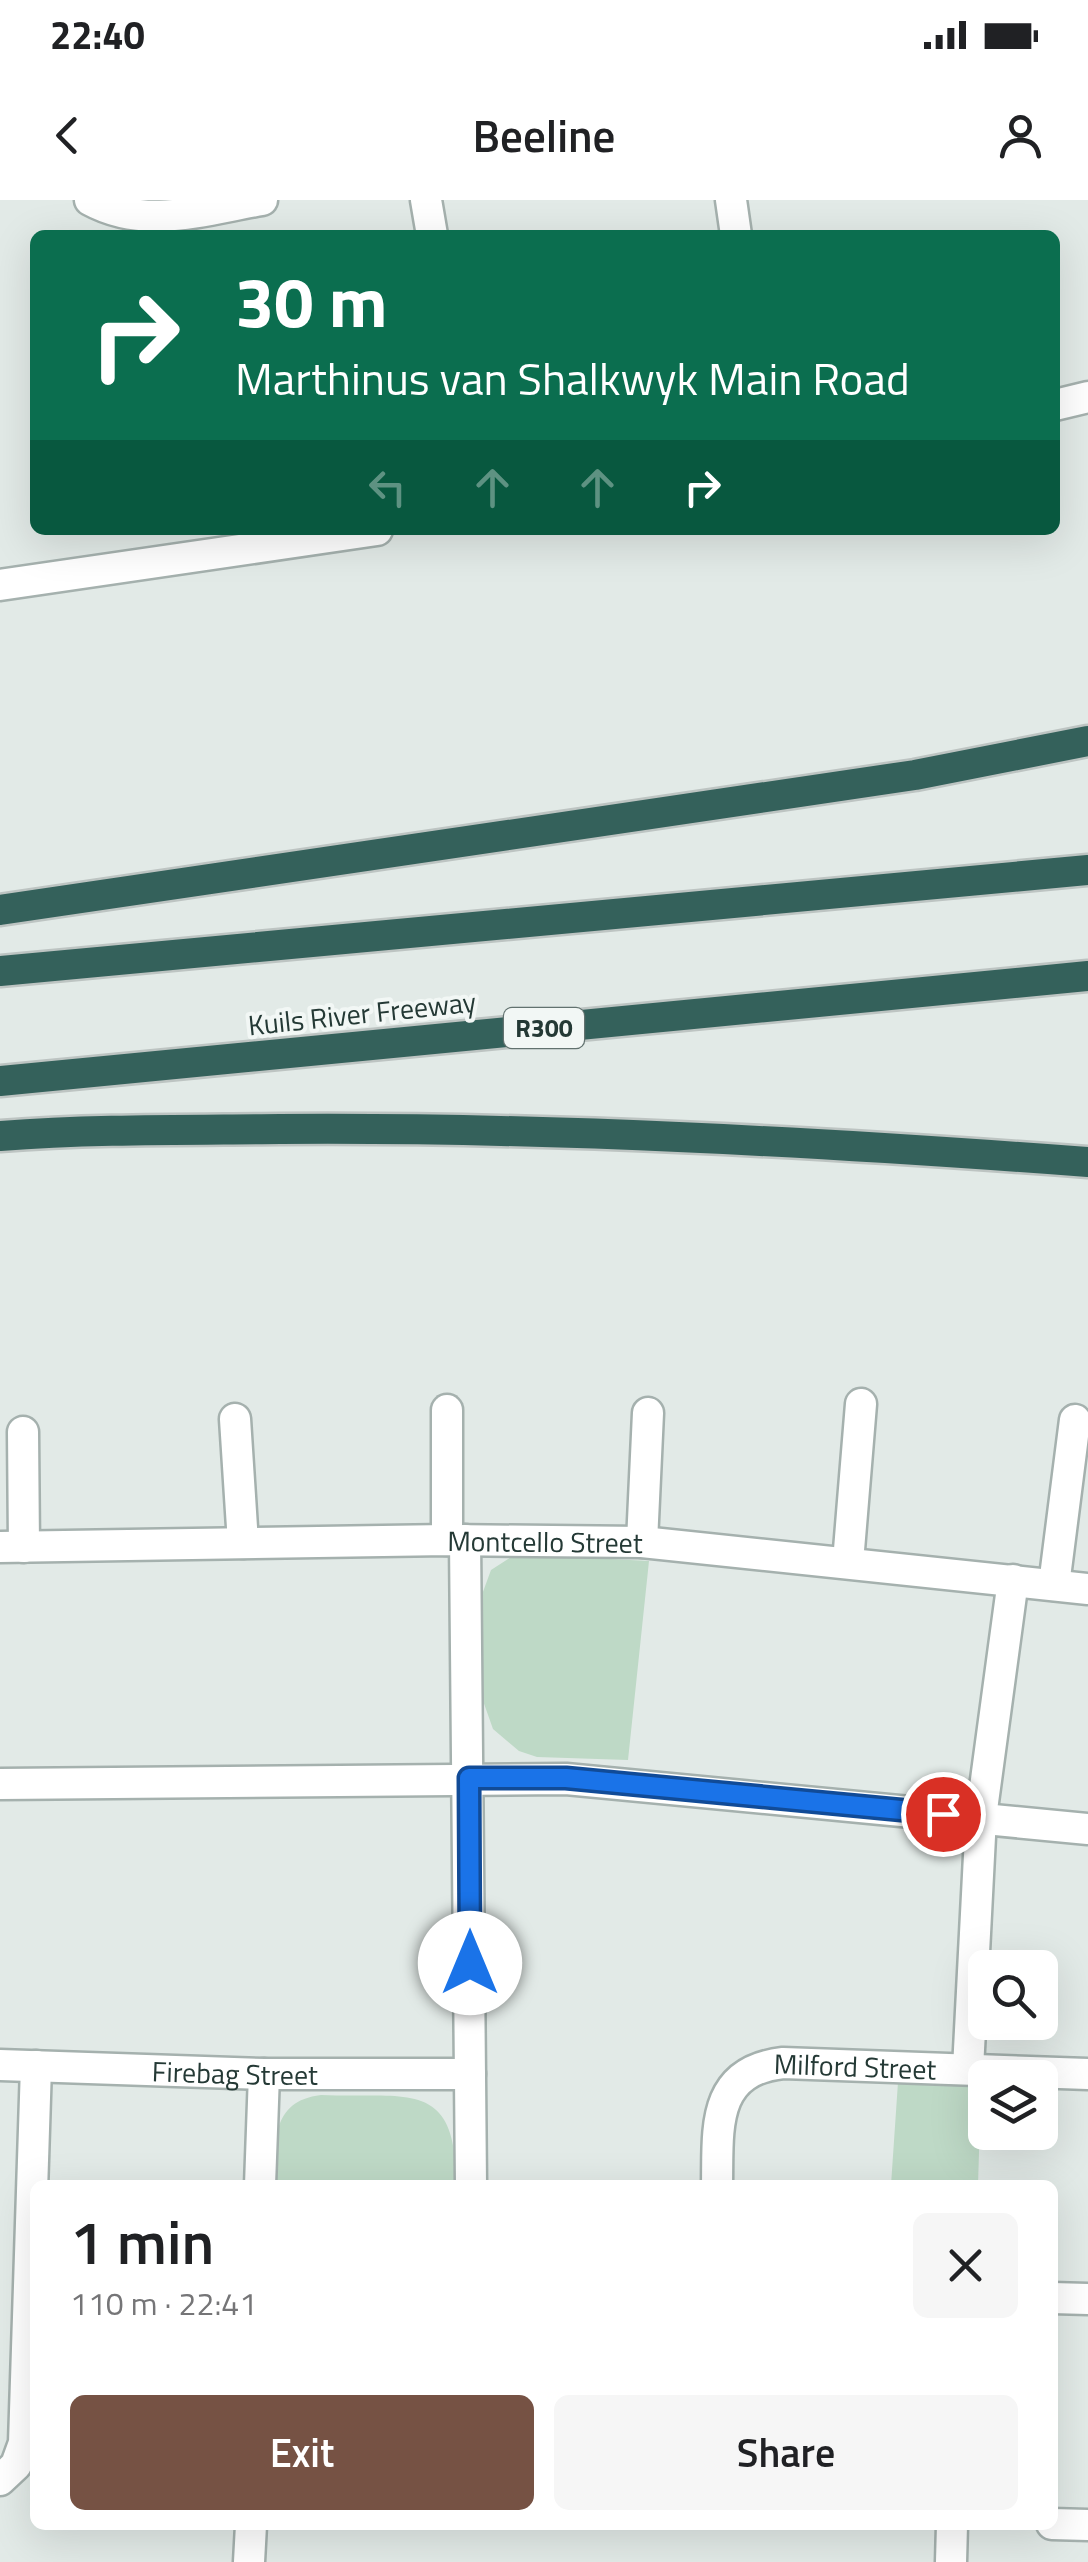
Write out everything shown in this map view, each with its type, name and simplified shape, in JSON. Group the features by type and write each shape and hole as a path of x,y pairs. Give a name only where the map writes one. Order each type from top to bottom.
{"highway":[{"path":"0,910 915,774 1088,741"},
{"path":"0,971 1088,870"},
{"name":"Kuils River Freeway","path":"0,1081 1088,976"},
{"path":"0,1136 77,1130 436,1128 663,1133 1088,1162"}],"street":[{"path":"90,200 126,216 152,218 262,200"},
{"path":"426,200 431,230"},
{"path":"732,200 735,230"},
{"path":"1060,403 1088,397"},
{"path":"0,585 342,535"},
{"path":"848,1562 861,1404"},
{"path":"447,1410 469,1778 471,2180"},
{"path":"642,1542 648,1414"},
{"path":"235,1418 243,1543"},
{"path":"1054,1585 1075,1420"},
{"path":"12,1547 24,1432"},
{"name":"Montcello Street","path":"12,1547 456,1540 642,1542 1088,1589"},
{"path":"968,2060 980,1817 1013,1580"},
{"path":"0,1784 566,1778 1088,1829"},
{"name":"Firebag Street","path":"0,2064 264,2074 470,2074"},
{"name":"Milford Street","path":"717,2180 721,2110 736,2084 758,2068 783,2064 968,2069"},
{"path":"32,2180 36,2066"},
{"name":"Milford Street","path":"1058,2073 1088,2074"},
{"path":"260,2180 264,2074"},
{"path":"0,2480 16,2464 24,2443 30,2254"},
{"path":"1058,2298 1088,2300"},
{"path":"1058,2524 1088,2525"},
{"path":"250,2530 250,2562"},
{"path":"951,2562 952,2530"}],"green space":[{"path":"516,1554 649,1561 628,1760 537,1757 519,1751 493,1729 482,1698 480,1600 491,1570"},
{"path":"898,2082 968,2085 968,2150 979,2150 978,2180 891,2180"},
{"path":"321,2095 421,2101 436,2110 447,2126 454,2150 456,2180 274,2180 279,2127 292,2106"}],"route":[{"path":"470,1963 469,1778 566,1778 943,1814"}]}
